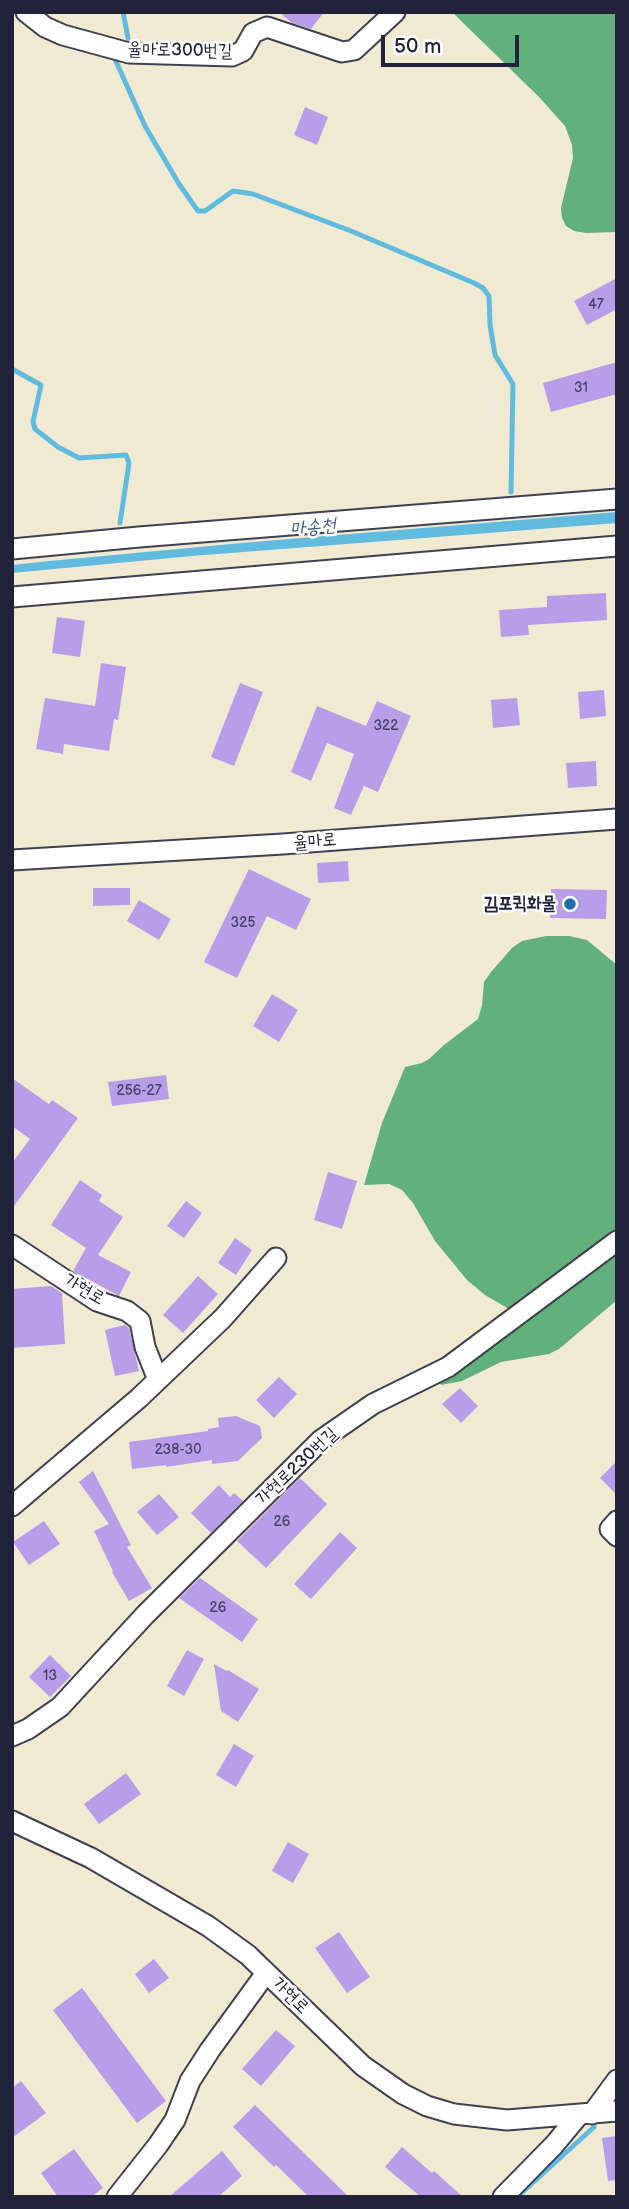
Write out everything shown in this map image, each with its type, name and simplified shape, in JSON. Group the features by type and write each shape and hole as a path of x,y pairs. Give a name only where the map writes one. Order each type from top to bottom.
{"street":[{"name":"율마로300번길","path":"26,12 45,27 63,35 129,52 232,56 243,51 253,33 267,27 342,52 354,50 395,12"},
{"path":"12,549 617,499"},
{"path":"12,597 617,545"},
{"name":"율마로","path":"12,860 270,845 617,819"},
{"name":"가현로230번길","path":"12,1736 61,1707 145,1615 321,1440 373,1404 448,1367 617,1241"},
{"name":"가현로","path":"12,1245 97,1301 127,1311 140,1321 145,1347 158,1380"},
{"path":"12,1506 158,1380 223,1318 276,1258"},
{"path":"617,1521 610,1529 617,1536"},
{"name":"가현로","path":"12,1821 91,1858 208,1926 248,1955 363,2066 403,2094 427,2106 454,2115 507,2120 617,2111"},
{"path":"117,2197 176,2120 190,2081 266,1973"},
{"path":"503,2197 586,2115 617,2080"}],"green space":[{"path":"452,12 617,12 617,232 586,233 566,226 561,208 573,158 572,145 565,126"},
{"path":"546,936 569,936 587,940 617,965 617,1300 559,1349 549,1354 501,1362 462,1381 441,1385 439,1382 521,1319 467,1280 435,1241 413,1203 402,1190 389,1184 364,1185 382,1123 405,1067 429,1059 478,1019 484,982 491,972 512,948 522,941"}],"water":[{"path":"617,512 617,523 192,556 12,573 12,565 49,561"}],"building":[{"path":"279,12 324,12 311,29 292,23"},
{"path":"305,107 328,117 317,145 294,135"},
{"path":"617,278 617,309 587,325 574,301"},
{"path":"617,362 617,394 551,412 543,383"},
{"path":"606,593 607,620 528,625 529,635 501,637 499,610 547,607 547,596"},
{"path":"57,617 85,621 80,657 52,653"},
{"path":"101,663 126,667 118,720 114,719 109,751 64,744 63,754 36,749 45,698 95,706"},
{"path":"240,683 263,692 234,766 211,757"},
{"path":"604,690 606,716 580,719 578,692"},
{"path":"517,698 520,725 493,728 491,700"},
{"path":"377,701 411,716 378,792 364,786 351,815 334,808 354,754 327,743 311,781 291,772 317,706 366,726"},
{"path":"596,761 597,786 568,788 566,763"},
{"path":"348,861 349,881 318,883 317,863"},
{"path":"249,869 311,899 296,930 267,916 237,978 204,962"},
{"path":"93,888 130,888 130,905 93,906"},
{"path":"551,889 607,890 606,919 550,918"},
{"path":"139,900 171,919 159,940 127,921"},
{"path":"272,994 298,1010 279,1042 253,1026"},
{"path":"166,1075 169,1099 112,1106 108,1082"},
{"path":"12,1078 49,1104 52,1100 78,1118 12,1209 12,1163 30,1139 12,1126"},
{"path":"328,1172 357,1181 342,1229 314,1220"},
{"path":"80,1180 102,1195 99,1201 123,1217 98,1255 131,1272 119,1296 73,1271 86,1248 51,1225"},
{"path":"186,1201 202,1213 184,1238 167,1226"},
{"path":"235,1238 252,1250 236,1275 218,1263"},
{"path":"198,1276 218,1294 183,1333 163,1315"},
{"path":"51,1286 62,1293 65,1344 12,1348 12,1289"},
{"path":"125,1325 129,1328 139,1371 115,1376 105,1330"},
{"path":"279,1377 297,1394 274,1418 256,1400"},
{"path":"460,1388 478,1406 461,1423 442,1404"},
{"path":"236,1416 260,1426 262,1438 238,1461 212,1464 212,1460 132,1469 129,1442 208,1431 219,1427 218,1418"},
{"path":"617,1461 617,1495 600,1478"},
{"path":"93,1471 131,1545 127,1547 152,1588 129,1601 112,1572 94,1531 109,1524 79,1482"},
{"path":"300,1478 327,1504 266,1568 237,1541"},
{"path":"219,1485 230,1497 234,1493 243,1501 211,1533 191,1513"},
{"path":"159,1494 179,1517 157,1535 137,1512"},
{"path":"44,1521 60,1544 29,1565 13,1542"},
{"path":"340,1532 357,1548 311,1599 294,1584"},
{"path":"200,1578 258,1619 242,1642 179,1598"},
{"path":"187,1650 204,1659 184,1696 167,1686"},
{"path":"50,1655 71,1676 50,1697 29,1677"},
{"path":"214,1664 259,1689 238,1722 221,1711"},
{"path":"234,1744 254,1756 236,1787 216,1775"},
{"path":"126,1773 141,1794 99,1824 84,1804"},
{"path":"288,1842 309,1854 293,1883 272,1871"},
{"path":"339,1932 370,1977 347,1993 315,1948"},
{"path":"154,1959 169,1978 149,1993 135,1974"},
{"path":"82,1988 166,2101 137,2123 53,2010"},
{"path":"276,2030 295,2046 261,2086 242,2069"},
{"path":"21,2081 46,2113 12,2138 12,2088"},
{"path":"255,2105 349,2197 309,2197 233,2127"},
{"path":"617,2136 617,2180 608,2181 602,2138"},
{"path":"402,2147 463,2197 421,2197 385,2167"},
{"path":"74,2149 103,2188 91,2197 58,2197 41,2173"},
{"path":"222,2151 242,2176 218,2197 169,2197"}],"waterway":[{"path":"123,12 128,38"},
{"path":"114,57 145,126 198,211 205,211 233,191 253,194 351,231 483,288 489,296 495,355 513,384 511,492"},
{"path":"12,369 41,385 33,422 35,429 58,447 79,458 126,455 129,463 120,523"},
{"path":"517,2197 594,2127"}],"place":[{"name":"김포퀵화물","path":"570,904"}],"water label":[{"name":"마송천","path":"313,528"}]}
